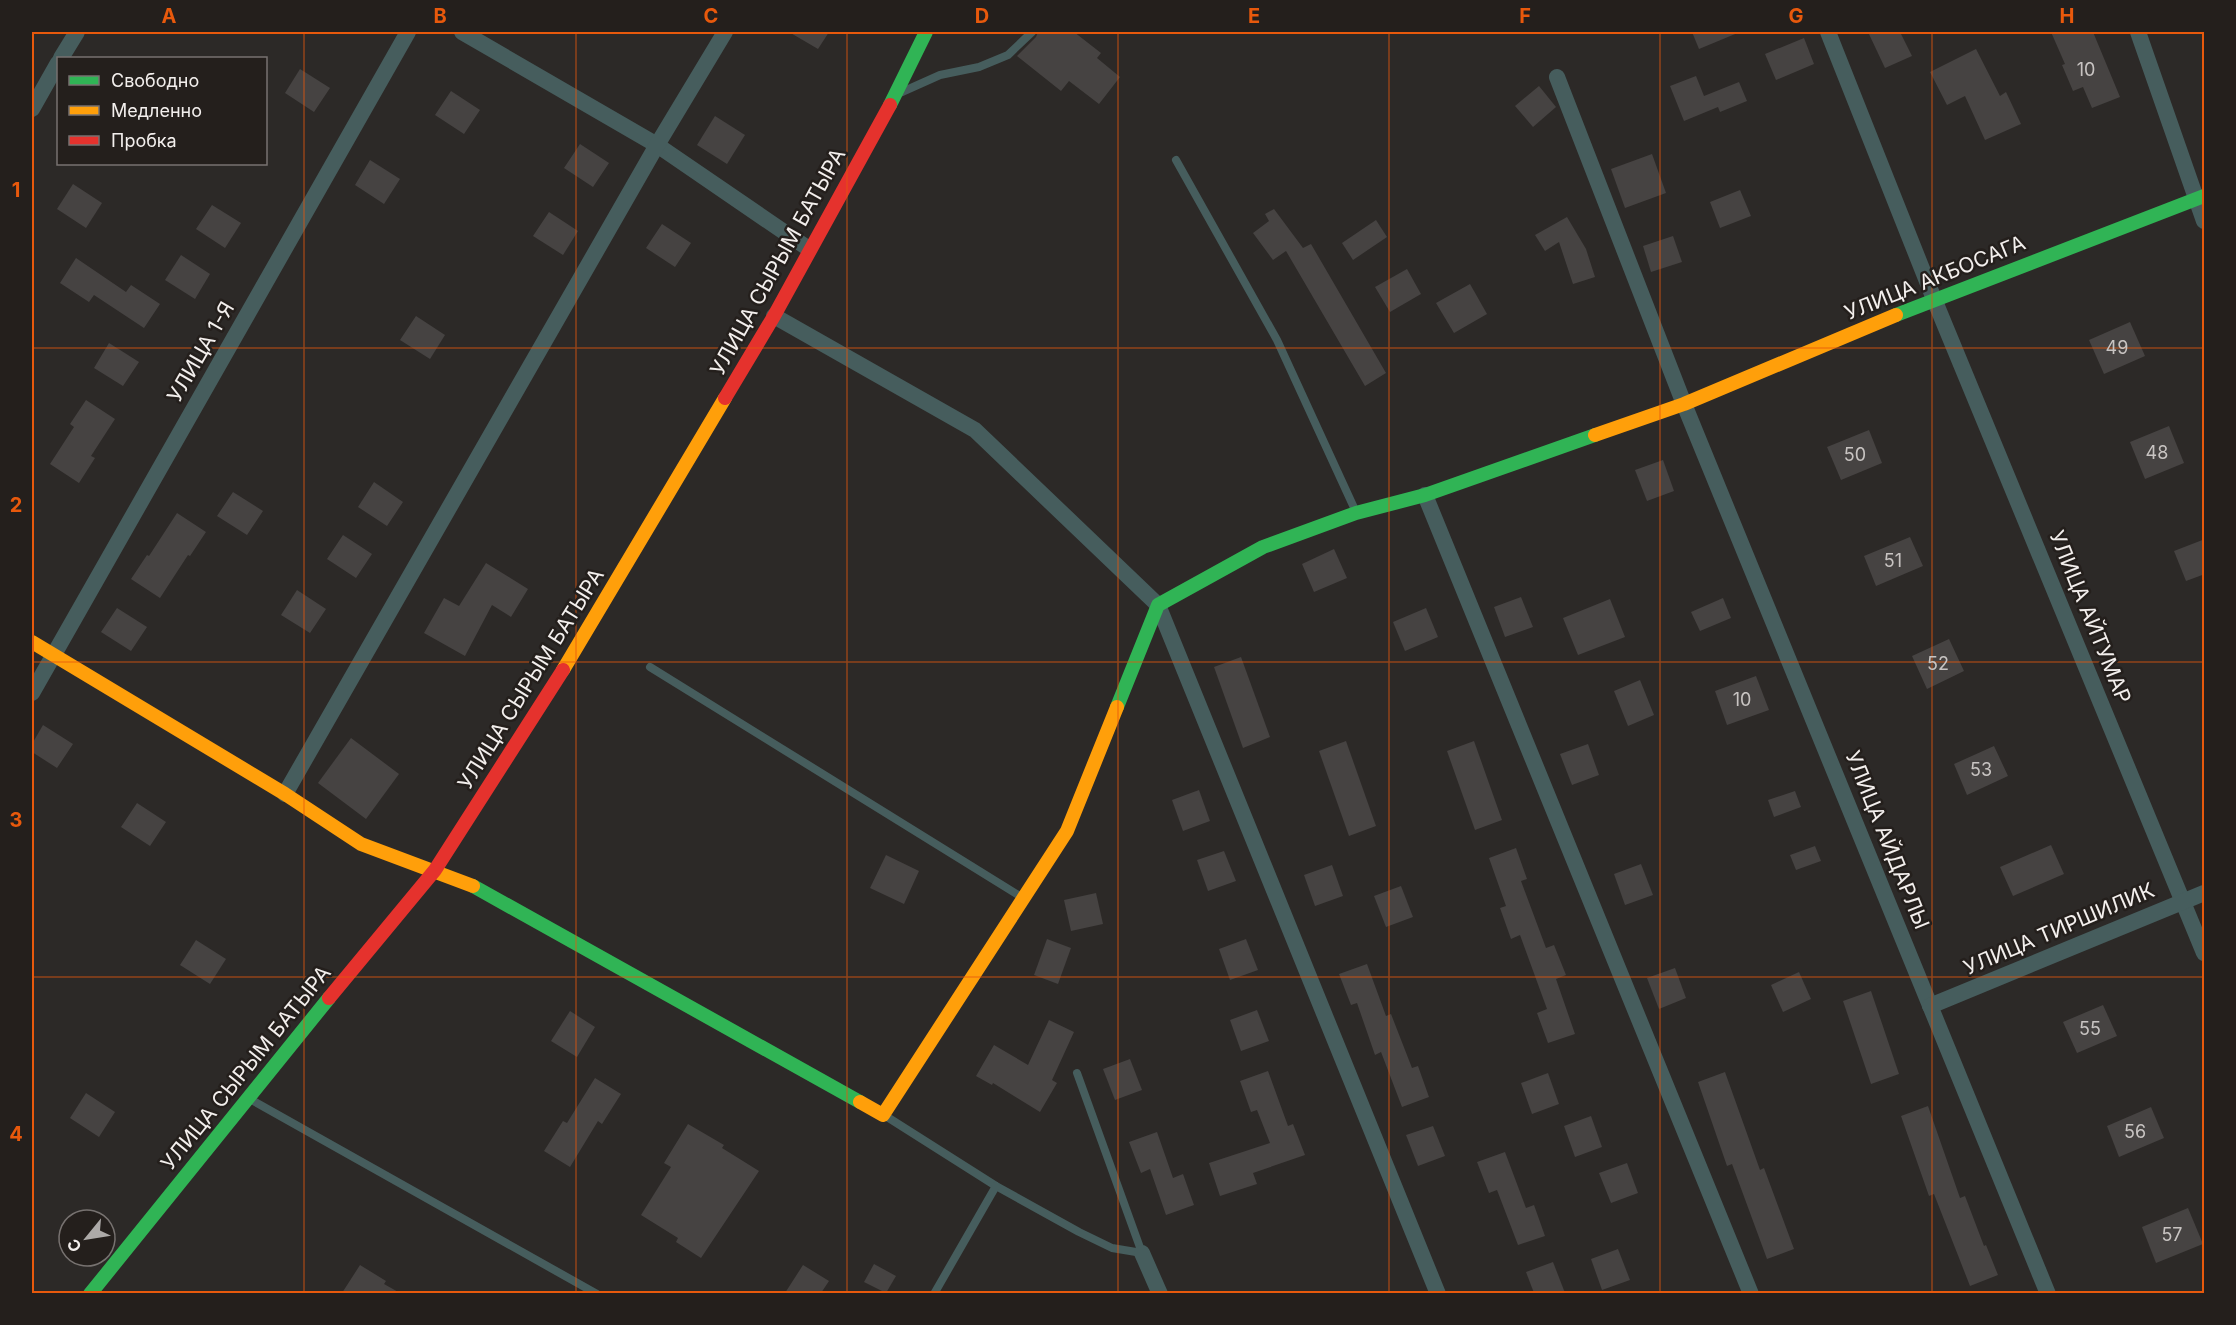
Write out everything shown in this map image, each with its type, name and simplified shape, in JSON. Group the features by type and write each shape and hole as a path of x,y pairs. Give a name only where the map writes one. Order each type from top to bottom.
{"street":[{"path":"62,57 77,32"},
{"name":"УЛИЦА 1-Я","path":"32,693 408,32"},
{"path":"462,32 657,145 809,249"},
{"path":"285,794 657,145 725,32"},
{"name":"УЛИЦА СЫРЫМ БАТЫРА","path":"90,1293 435,870 547,697 774,316 896,95 926,32"},
{"name":"УЛИЦА АЙТУМАР","path":"1828,32 1934,299 2205,953"},
{"path":"2138,32 2200,197 2205,221"},
{"path":"32,109 57,65"},
{"name":"УЛИЦА АЙДАРЛЫ","path":"1557,77 1684,405 2048,1293"},
{"name":"УЛИЦА АКБОСАГА","path":"1158,605 1263,547 1356,513 1425,495 1684,405 1934,299 2200,197"},
{"path":"774,316 975,430 1158,605 1438,1293"},
{"path":"1425,495 1751,1293"},
{"path":"32,642 285,794 361,844 482,889 884,1115 1067,831 1158,605"},
{"name":"УЛИЦА ТИРШИЛИК","path":"1930,1006 2205,892"},
{"path":"1142,1253 1160,1293"}],"lane":[{"path":"896,95 940,75 979,67 1008,56 1032,32"},
{"path":"1176,160 1277,340 1356,513"},
{"path":"650,667 1023,899"},
{"path":"884,1115 996,1186 1112,1248 1142,1253 1077,1073"},
{"path":"248,1097 597,1293"},
{"path":"933,1293 996,1186"}],"building":[{"path":"789,32 829,32 818,49"},
{"path":"1038,32 1074,32 1101,53 1097,58 1120,77 1099,104 1069,81 1061,91 1017,56"},
{"path":"1692,32 1740,32 1699,49"},
{"path":"1868,32 1900,32 1912,56 1885,68"},
{"path":"2051,32 2093,32 2120,97 2092,108 2083,87 2073,91 2062,65 2065,64"},
{"path":"1804,38 1814,64 1776,80 1765,54"},
{"path":"1976,49 2000,96 2006,92 2021,124 1985,140 1965,96 1947,105 1930,72"},
{"path":"300,69 330,88 314,112 285,93"},
{"path":"1696,76 1704,96 1739,82 1747,101 1720,112 1718,107 1684,121 1670,86"},
{"path":"1539,86 1556,107 1533,127 1515,106"},
{"path":"451,91 480,110 464,134 435,115"},
{"path":"715,116 745,135 727,164 697,145"},
{"path":"580,144 609,163 593,187 564,168"},
{"path":"1652,154 1666,193 1625,208 1611,169"},
{"path":"370,160 400,179 384,204 355,185"},
{"path":"73,184 102,203 86,228 57,209"},
{"path":"1740,190 1751,216 1720,228 1710,202"},
{"path":"212,205 241,223 225,248 196,229"},
{"path":"1274,209 1303,248 1311,244 1386,373 1365,386 1286,251 1273,260 1253,233 1269,221 1265,214"},
{"path":"549,212 578,231 563,255 533,236"},
{"path":"1567,217 1586,249 1595,277 1573,284 1559,242 1545,251 1535,235"},
{"path":"1376,220 1387,237 1353,260 1342,243"},
{"path":"662,224 691,243 675,267 646,248"},
{"path":"1673,236 1682,262 1651,272 1643,246"},
{"path":"181,255 210,274 195,299 165,280"},
{"path":"76,258 126,292 131,285 160,304 144,328 94,295 89,302 60,283"},
{"path":"1407,269 1421,294 1390,312 1375,287"},
{"path":"1470,284 1487,314 1454,333 1436,303"},
{"path":"416,316 445,335 430,359 400,340"},
{"path":"2130,322 2145,356 2104,374 2089,340"},
{"path":"109,343 139,362 123,386 94,368"},
{"path":"86,400 115,419 91,456 95,458 79,483 50,464 74,427 70,424"},
{"path":"2169,426 2184,463 2145,479 2130,442"},
{"path":"1869,430 1882,463 1841,480 1827,447"},
{"path":"1663,460 1674,491 1647,501 1635,470"},
{"path":"374,482 403,502 387,526 358,507"},
{"path":"233,492 263,511 247,535 217,516"},
{"path":"177,513 206,532 160,598 131,579"},
{"path":"343,535 372,554 356,578 327,559"},
{"path":"1910,537 1923,566 1876,586 1864,556"},
{"path":"2205,539 2205,574 2186,581 2174,551"},
{"path":"1334,549 1347,578 1314,592 1302,564"},
{"path":"486,563 528,589 511,617 492,605 465,656 424,633 444,598 459,606"},
{"path":"297,590 326,609 310,633 281,615"},
{"path":"1521,597 1533,627 1505,637 1494,607"},
{"path":"1723,598 1731,618 1700,631 1691,612"},
{"path":"1610,599 1625,637 1578,655 1563,618"},
{"path":"117,608 147,627 131,651 101,632"},
{"path":"1426,608 1438,637 1405,651 1393,622"},
{"path":"1949,639 1964,671 1927,689 1912,656"},
{"path":"1241,657 1270,737 1243,748 1214,667"},
{"path":"1756,676 1769,710 1727,725 1715,691"},
{"path":"1640,680 1654,715 1628,726 1614,691"},
{"path":"43,725 73,744 57,768 32,752 32,744"},
{"path":"351,738 399,774 366,819 318,783"},
{"path":"1346,741 1376,826 1349,836 1319,751"},
{"path":"1474,741 1502,820 1475,830 1447,751"},
{"path":"1588,744 1599,775 1572,785 1560,754"},
{"path":"1994,746 2008,776 1967,795 1954,764"},
{"path":"1199,790 1210,821 1183,831 1172,800"},
{"path":"1795,791 1801,807 1774,817 1768,800"},
{"path":"137,803 166,822 150,846 121,827"},
{"path":"2051,845 2064,874 2013,896 2000,867"},
{"path":"1815,846 1821,861 1796,870 1790,855"},
{"path":"1516,848 1527,879 1521,881 1546,948 1554,945 1566,975 1556,979 1575,1034 1548,1043 1537,1013 1547,1009 1520,935 1511,939 1500,908 1506,906 1489,858"},
{"path":"1224,851 1236,881 1208,891 1197,860"},
{"path":"886,855 919,871 904,904 870,888"},
{"path":"1641,864 1653,895 1625,905 1614,874"},
{"path":"1332,865 1343,896 1315,906 1304,875"},
{"path":"1401,886 1413,917 1386,927 1374,896"},
{"path":"1096,893 1103,924 1071,931 1064,900"},
{"path":"1047,939 1071,948 1058,984 1034,975"},
{"path":"1246,939 1258,970 1230,980 1219,949"},
{"path":"196,940 226,959 210,984 180,965"},
{"path":"1367,964 1386,1016 1391,1014 1412,1068 1418,1066 1429,1097 1402,1107 1381,1052 1375,1055 1357,1003 1351,1005 1339,974"},
{"path":"1675,968 1686,998 1659,1009 1647,978"},
{"path":"1799,972 1811,999 1783,1012 1771,985"},
{"path":"1871,991 1899,1074 1871,1084 1843,1001"},
{"path":"2103,1005 2117,1036 2077,1053 2063,1022"},
{"path":"1257,1010 1269,1041 1241,1051 1230,1020"},
{"path":"570,1011 595,1027 577,1057 551,1041"},
{"path":"1049,1020 1074,1032 1052,1080 1057,1083 1040,1112 993,1083 992,1085 976,1076 994,1045 1028,1065"},
{"path":"1130,1059 1142,1090 1115,1100 1103,1069"},
{"path":"1268,1071 1288,1126 1293,1124 1305,1155 1253,1173 1257,1184 1220,1196 1209,1163 1270,1143 1257,1110 1251,1112 1240,1081"},
{"path":"1725,1072 1760,1170 1764,1168 1794,1249 1767,1259 1732,1164 1727,1166 1698,1082"},
{"path":"1548,1073 1559,1104 1532,1114 1521,1083"},
{"path":"595,1078 621,1094 602,1124 598,1121 570,1167 544,1151 563,1121 567,1123"},
{"path":"86,1093 115,1112 99,1137 70,1118"},
{"path":"1928,1106 1960,1198 1965,1196 1998,1275 1970,1286 1934,1194 1929,1196 1901,1116"},
{"path":"2151,1107 2164,1138 2119,1157 2107,1126"},
{"path":"1591,1116 1602,1147 1575,1157 1564,1126"},
{"path":"688,1124 724,1145 722,1148 759,1171 701,1258 676,1242 678,1238 641,1215 671,1167 664,1163"},
{"path":"1433,1126 1445,1156 1418,1166 1406,1135"},
{"path":"1157,1132 1173,1178 1183,1174 1194,1205 1166,1215 1150,1169 1141,1173 1129,1142"},
{"path":"1505,1152 1526,1208 1534,1205 1545,1236 1518,1245 1497,1190 1489,1193 1477,1162"},
{"path":"1627,1163 1638,1193 1611,1203 1599,1173"},
{"path":"2188,1208 2203,1244 2156,1263 2142,1227"},
{"path":"1618,1249 1630,1280 1602,1290 1591,1259"},
{"path":"1553,1262 1565,1293 1534,1293 1526,1272"},
{"path":"874,1264 896,1276 886,1293 864,1282"},
{"path":"360,1265 386,1281 384,1284 400,1293 342,1293"},
{"path":"803,1265 829,1281 821,1293 785,1293"}],"traffic: fast":[{"path":"890,105 926,32"},
{"path":"1896,315 2204,196"},
{"path":"1117,707 1158,605 1263,547 1356,513 1425,495 1595,435"},
{"path":"473,886 860,1102"},
{"path":"90,1294 329,998"}],"traffic: slow":[{"path":"1595,435 1684,404 1896,315"},
{"path":"563,670 725,398"},
{"path":"32,642 285,794 361,844 473,886"},
{"path":"860,1102 883,1115 1067,831 1117,707"}],"traffic: jam":[{"path":"725,398 774,316 890,105"},
{"path":"329,998 435,870 563,670"}]}
